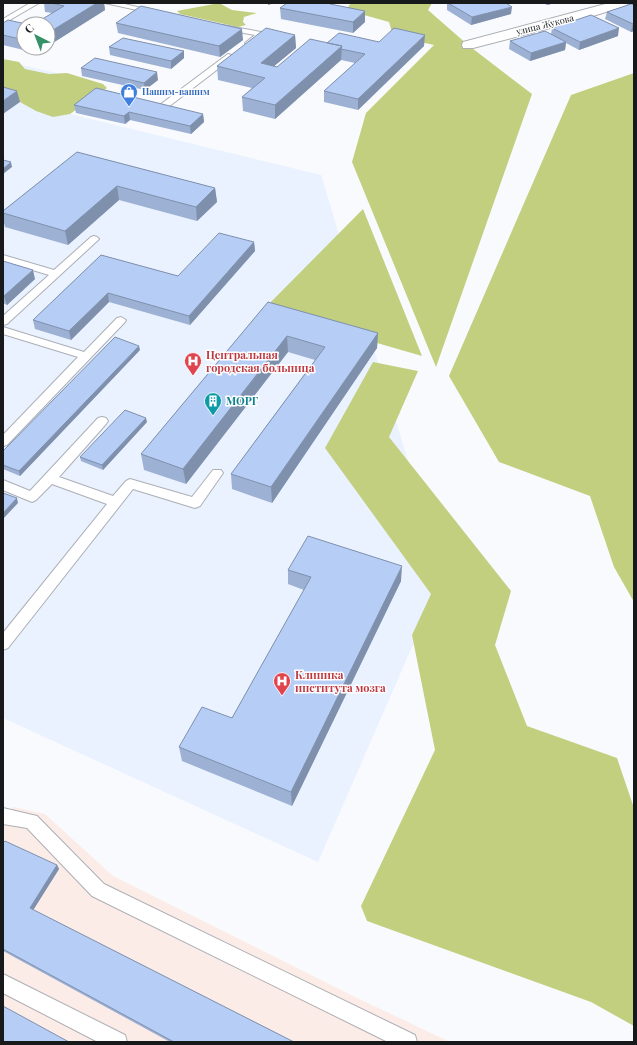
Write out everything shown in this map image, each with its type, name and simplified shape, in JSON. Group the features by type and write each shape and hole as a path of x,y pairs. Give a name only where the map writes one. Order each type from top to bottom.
{"street":[{"name":"улица Жукова","path":"468,44 569,19 622,3"}],"lane":[{"path":"3,22 35,3"},
{"path":"109,3 162,14"},
{"path":"160,108 261,34 215,25"},
{"path":"3,322 94,239"},
{"path":"3,258 56,274"},
{"path":"3,442 121,320"},
{"path":"3,330 86,356"},
{"path":"3,485 32,497 102,421"},
{"path":"3,644 130,484 195,503 217,473"},
{"path":"50,479 116,502"},
{"path":"3,816 31,821 98,890 408,1042"},
{"path":"3,983 118,1042"}],"shaded area":[{"name":"Центральная городская больница","path":"3,61 96,82 58,111 321,175 443,576 318,862 3,718"},
{"path":"13,807 45,814 113,876 357,998 450,1042 3,1042 3,821"}],"green space":[{"path":"219,3 232,10 257,13 244,17 243,22 246,25 238,27 180,14 177,11"},
{"path":"351,3 432,3 428,10 468,45 532,94 436,367 352,162 366,113 434,45 393,36 389,22 346,10"},
{"path":"3,59 19,62 25,69 49,74 67,73 103,84 107,88 70,114 53,117 36,111 20,102 3,98"},
{"path":"634,73 634,602 614,567 590,496 499,462 449,376 571,95"},
{"path":"363,209 422,356 263,310"},
{"path":"373,362 418,371 389,437 511,591 495,645 527,726 617,758 634,808 634,1026 591,1002 367,921 361,906 435,750 412,635 431,594 325,448"}],"building":[{"path":"51,3 97,3 56,28 56,16 47,16 64,6"},
{"path":"287,3 331,3 330,4 365,11 353,22 280,8"},
{"path":"448,3 506,3 512,7 472,17"},
{"path":"631,4 634,5 634,24 607,12"},
{"path":"141,6 242,29 219,46 116,23"},
{"path":"591,15 619,28 580,42 552,28"},
{"path":"8,20 16,22 16,38 3,35 3,23"},
{"path":"266,28 295,35 261,63 277,67 310,39 342,46 275,105 242,97 265,78 217,66"},
{"path":"394,28 425,35 358,99 324,91 365,54 341,49 342,46 327,43 339,33 379,42"},
{"path":"545,31 566,42 531,53 510,41"},
{"path":"123,38 184,51 171,61 109,47"},
{"path":"95,58 157,72 144,83 81,68"},
{"path":"3,87 17,91 3,101"},
{"path":"96,88 203,114 190,126 129,112 124,116 74,105"},
{"path":"77,152 215,188 196,207 117,186 65,231 3,213 3,211"},
{"path":"3,160 11,162 3,169"},
{"path":"219,233 254,242 189,316 108,293 69,331 33,320 101,255 178,276"},
{"path":"3,261 33,270 4,296 3,295"},
{"name":"МОРГ","path":"268,302 378,333 271,487 231,474 325,347 287,336 183,469 141,454"},
{"path":"115,337 139,346 19,471 3,465 3,451"},
{"path":"125,410 146,418 102,465 80,457"},
{"path":"3,493 17,498 3,513"},
{"name":"Клиника института мозга","path":"308,536 402,566 291,792 179,747 202,707 232,718 311,577 288,570"},
{"path":"5,841 57,865 30,908 294,1042 174,1042 3,949 3,843"},
{"path":"3,1006 69,1042 3,1042"}],"place":[{"name":"Нашим-вашим","path":"129,107"},
{"name":"Центральная городская больница","path":"193,376"},
{"name":"МОРГ","path":"213,416"},
{"name":"Клиника института мозга","path":"282,696"}]}
